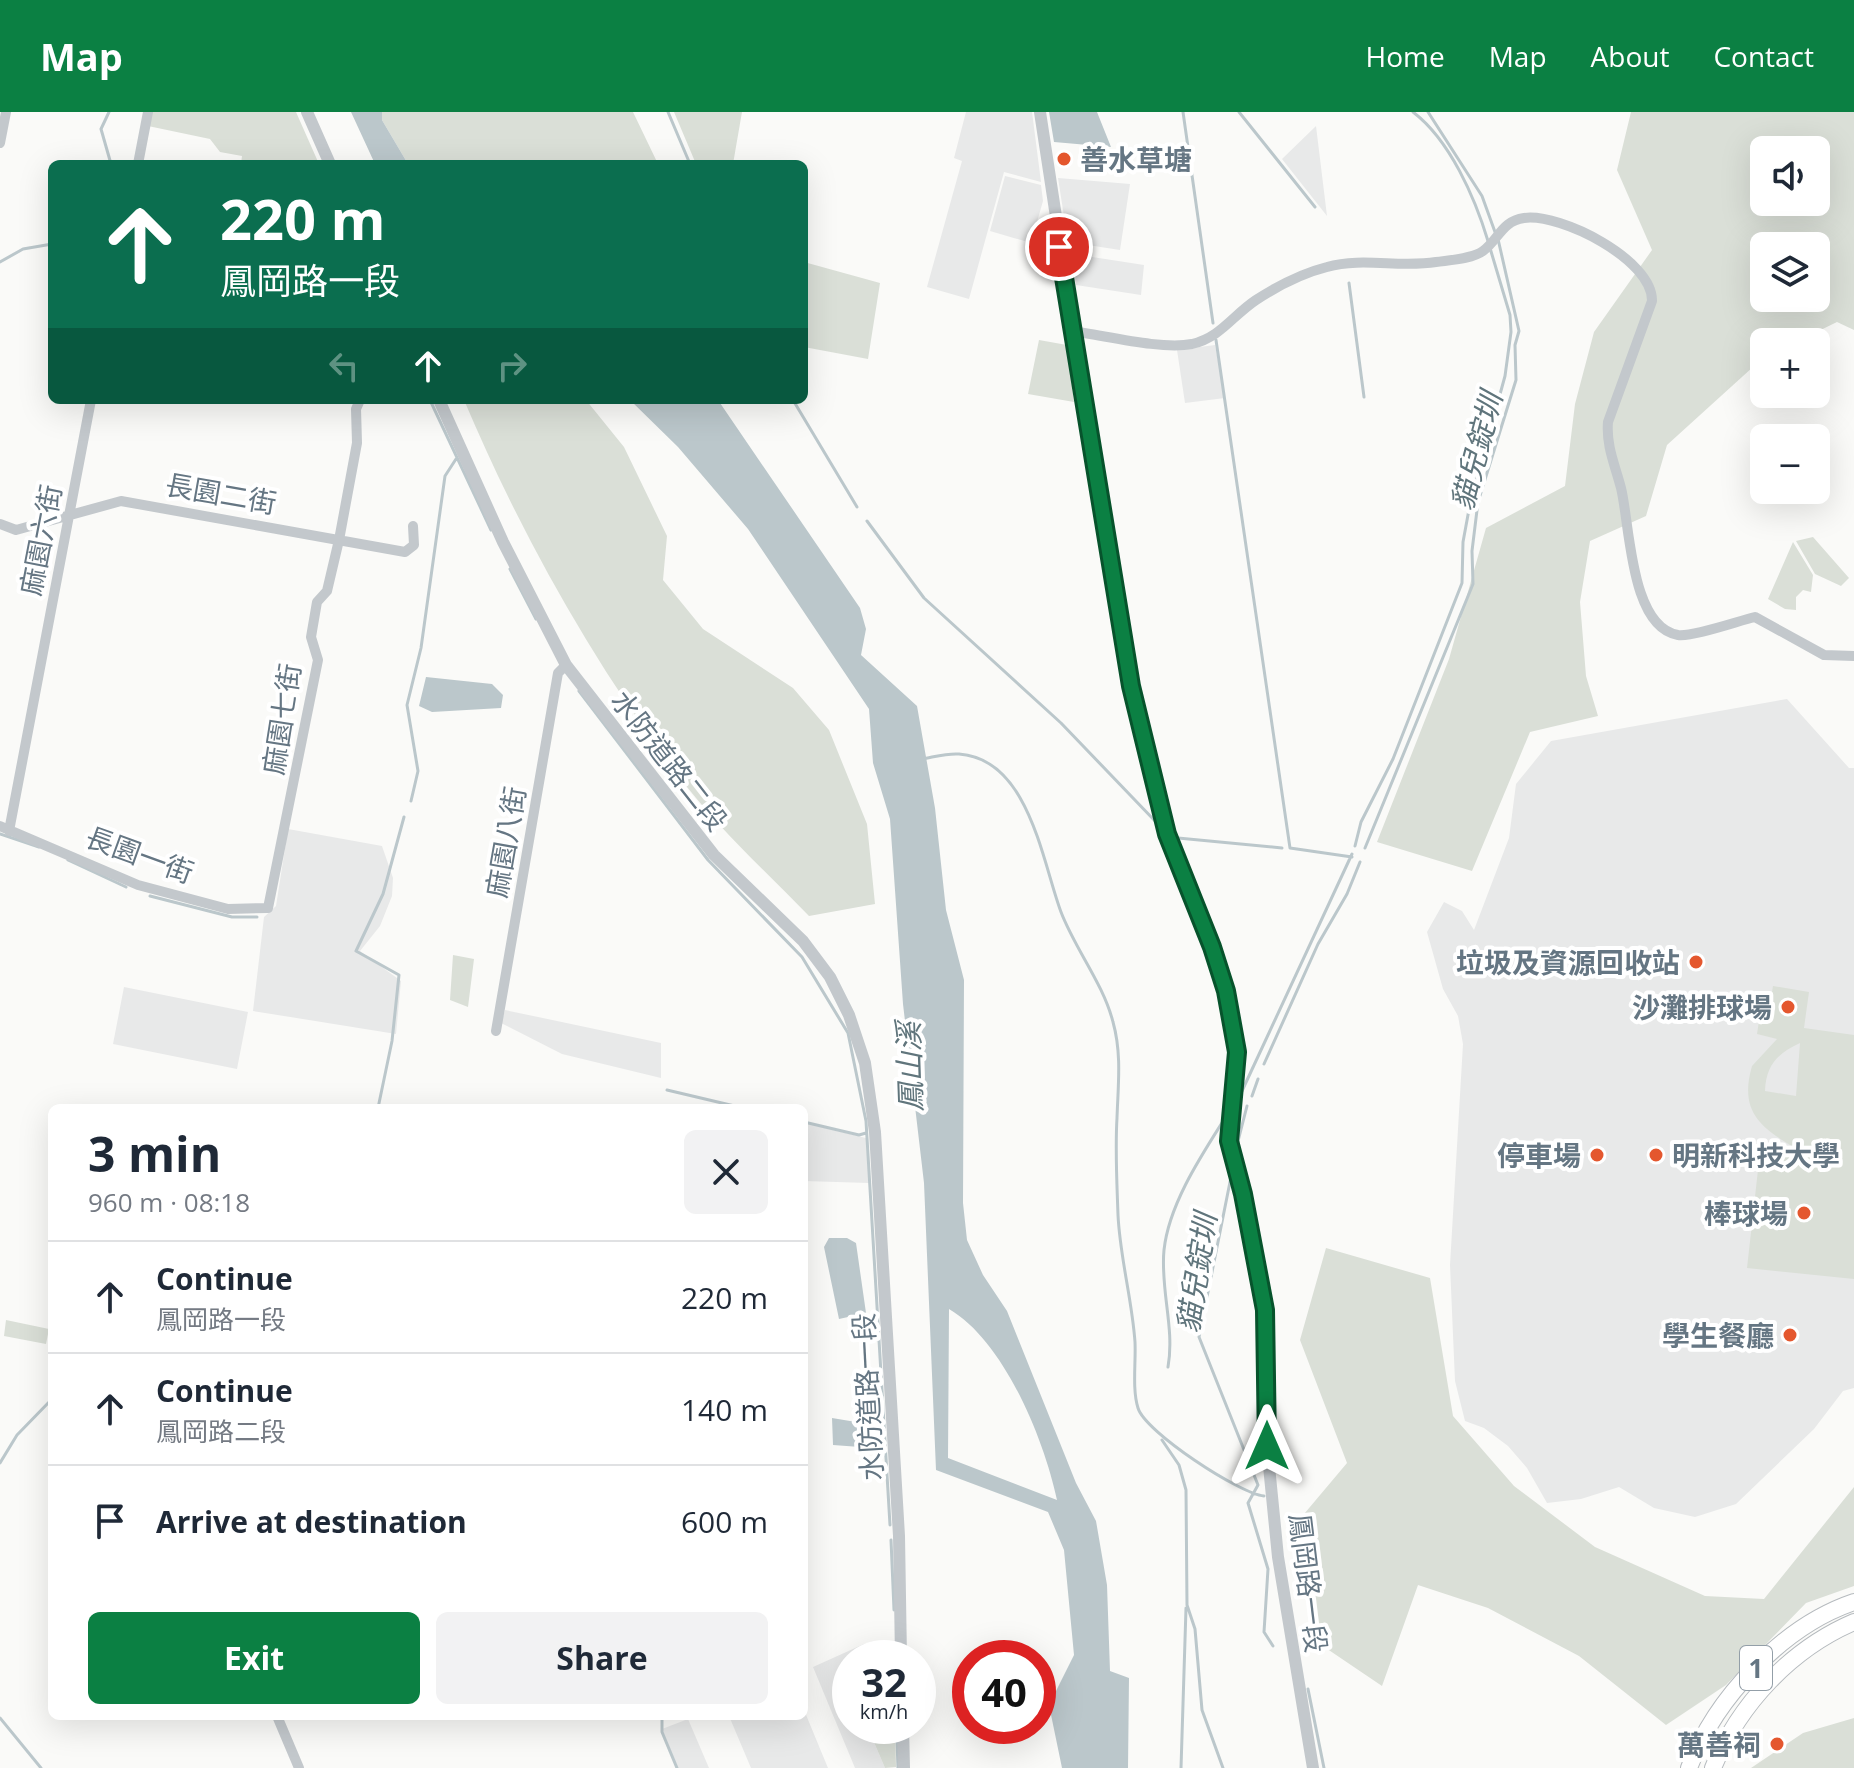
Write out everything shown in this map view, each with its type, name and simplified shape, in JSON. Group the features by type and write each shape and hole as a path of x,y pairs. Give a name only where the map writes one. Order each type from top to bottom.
{"main road":[{"name":"1","path":"1689,1768 1710,1728 1766,1655 1807,1624 1854,1602"},
{"name":"1","path":"1713,1768 1730,1732 1761,1691 1807,1647 1854,1622"}],"street":[{"path":"0,143 6,112"},
{"path":"139,160 148,112"},
{"path":"307,112 328,160"},
{"name":"鳳岡路一段","path":"1040,112 1071,331 1131,686 1167,834 1226,991 1237,1052 1229,1141 1265,1310 1267,1446 1278,1557 1313,1768"},
{"path":"1071,331 1189,345 1217,336 1253,302 1327,267 1414,265 1483,251 1514,220 1527,217 1577,229 1607,245 1647,279 1653,291 1608,422 1606,439 1621,490 1629,547 1645,605 1661,628 1680,636 1755,617 1824,655 1854,656"},
{"name":"麻園六街","path":"5,829 90,404"},
{"name":"麻園七街","path":"268,908 318,660 311,637 317,602 327,591 339,540 357,443 358,404"},
{"name":"水防道路二段","path":"441,404 562,669 714,855 803,941 830,977 849,1015 865,1063 875,1132"},
{"name":"長園二街","path":"0,524 16,530 121,501 405,552 414,545 413,526"},
{"name":"麻園八街","path":"496,1031 562,669"},
{"name":"長園一街","path":"5,829 138,885 228,909 268,908"},
{"name":"水防道路一段","path":"875,1132 899,1536 901,1640"},
{"path":"279,1720 299,1768"},
{"path":"903,1744 904,1768"}],"shaded area":[{"path":"152,112 296,112 317,160 242,160 242,156 220,152 210,139 148,126"},
{"path":"351,112 382,112 382,120 406,160 373,160"},
{"path":"382,112 633,112 656,160 406,160 382,120"},
{"path":"674,112 742,112 734,160 694,160"},
{"path":"966,112 1032,112 1041,182 1004,172 969,299 927,287 962,161 954,158"},
{"path":"1049,112 1097,112 1111,147 1054,142"},
{"path":"1631,112 1854,112 1854,330 1837,322 1825,328 1750,328 1750,370 1667,445 1646,516 1590,541 1580,602 1586,676 1598,716 1530,732 1472,871 1377,842 1449,659 1486,528 1565,486 1575,404 1594,332 1652,250 1617,170"},
{"path":"1316,126 1327,216 1282,159"},
{"path":"1005,176 1041,185 1043,201 1031,243 990,231"},
{"path":"1058,178 1130,184 1120,250 1068,242"},
{"path":"1073,254 1144,265 1141,295 1076,285"},
{"path":"808,263 880,283 868,359 808,348"},
{"path":"1039,340 1067,345 1074,402 1028,394"},
{"path":"1215,345 1225,398 1185,403 1177,350"},
{"path":"466,404 589,404 624,447 667,536 663,580 703,629 793,688 829,730 867,824 875,904 809,916 707,811 645,730 586,639 533,546"},
{"name":"鳳山溪","path":"634,404 721,404 860,608 866,629 861,655 917,706 935,808 946,910 964,980 963,1203 967,1240 983,1275 1007,1311 1076,1483 1096,1521 1107,1585 1110,1671 1129,1678 1128,1768 1062,1768 1056,1739 1056,1691 1074,1655 1064,1550 1048,1512 936,1470 924,1183 903,1004 890,819 873,763 869,709 748,529 678,447","holes":["949,1309 969,1324 1004,1367 1032,1421 1057,1500 948,1458"]},
{"path":"1813,537 1849,578 1841,586 1815,574 1796,541"},
{"path":"1793,542 1813,575 1811,592 1803,590 1796,597 1796,610 1785,609 1768,599"},
{"path":"426,677 492,684 503,695 501,708 432,712 419,706"},
{"name":"明新科技大學","path":"1787,699 1849,768 1854,768 1854,1388 1843,1391 1814,1429 1736,1504 1695,1517 1654,1508 1619,1487 1581,1499 1547,1503 1527,1468 1508,1446 1484,1428 1465,1421 1455,1381 1450,1265 1463,1044 1458,1016 1443,989 1427,932 1444,902 1462,911 1474,930 1509,838 1516,784 1551,741"},
{"path":"288,829 382,846 393,878 392,896 380,926 360,951 401,981 396,1034 253,1011 264,917 276,906"},
{"path":"453,955 474,959 468,1007 450,1000"},
{"path":"1773,986 1809,992 1804,1028 1854,1035 1854,1279 1747,1268 1761,1143 1795,1148 1763,1125 1748,1095 1752,1066 1777,1039 1757,1034 1759,1021 1767,1022","holes":["1800,1043 1796,1096 1765,1091 1768,1074 1775,1061"]},
{"path":"124,987 248,1012 237,1069 113,1044"},
{"path":"505,1010 661,1043 661,1078 562,1054 501,1023"},
{"path":"808,1124 866,1138 869,1183 808,1181"},
{"path":"829,1238 847,1238 856,1243 866,1313 839,1319 824,1247"},
{"path":"1326,1248 1430,1278 1453,1416 1514,1486 1595,1547 1705,1596 1764,1599 1854,1487 1854,1586 1806,1603 1726,1685 1666,1725 1579,1656 1488,1608 1418,1585 1382,1686 1311,1638 1299,1520 1347,1463 1300,1340"},
{"path":"6,1320 48,1329 46,1344 4,1336"},
{"path":"832,1418 862,1423 864,1443 860,1447 833,1445"},
{"path":"832,1658 832,1713 813,1667"},
{"path":"1854,1718 1854,1768 1751,1768 1803,1733"},
{"path":"688,1720 709,1768 678,1768 662,1729"},
{"path":"731,1720 808,1720 828,1768 751,1768"},
{"path":"845,1744 875,1744 885,1768 855,1768"},
{"path":"875,1744 895,1744 896,1767 885,1768"}],"waterway":[{"path":"109,112 101,129 110,160"},
{"path":"668,112 688,160"},
{"path":"1183,112 1213,323"},
{"path":"1239,112 1315,207"},
{"path":"1413,112 1438,138 1460,171 1488,241"},
{"name":"貓兒錠圳","path":"1428,112 1482,196 1495,232"},
{"name":"貓兒錠圳","path":"1365,848 1473,584 1472,551 1478,502 1516,380 1515,345 1519,331 1498,239"},
{"path":"0,262 23,249 48,245"},
{"path":"1355,846 1361,822 1393,759 1462,583 1463,542 1470,504 1505,376 1511,332 1510,315 1490,248"},
{"path":"1349,283 1364,397"},
{"path":"1216,340 1290,848 1352,857"},
{"path":"432,404 491,530"},
{"path":"795,404 857,507"},
{"path":"411,801 418,771 407,705 421,648 445,476 456,459"},
{"path":"867,521 924,598 1061,723 1156,822"},
{"path":"510,569 536,619"},
{"path":"579,691 708,860 802,957 848,1033 866,1121 890,1525"},
{"path":"922,759 959,754 983,760 1002,774 1017,793 1039,841 1061,912 1108,1008 1116,1034 1118,1058 1118,1215 1135,1342 1138,1408 1157,1432 1215,1474 1264,1496"},
{"path":"379,1104 392,1041 399,975 356,951 383,894 404,817"},
{"path":"0,834 39,847"},
{"path":"1178,838 1282,848"},
{"path":"1242,1091 1352,854"},
{"path":"68,860 126,887"},
{"name":"貓兒錠圳","path":"1264,1064 1318,944 1347,894 1360,862"},
{"path":"150,896 232,917 257,917"},
{"name":"貓兒錠圳","path":"1252,1096 1258,1079"},
{"path":"667,1090 726,1104"},
{"name":"貓兒錠圳","path":"1236,1149 1247,1106"},
{"path":"1168,1367 1170,1338 1163,1265 1167,1232 1188,1179 1227,1115"},
{"path":"808,1123 859,1135 866,1133"},
{"name":"貓兒錠圳","path":"1232,1172 1199,1337 1258,1485 1248,1503 1268,1569 1264,1632 1273,1646"},
{"path":"0,1463 17,1435 48,1403"},
{"path":"1162,1440 1179,1465 1186,1490 1187,1605 1195,1629 1202,1710 1223,1768"},
{"path":"891,1540 894,1610"},
{"path":"1181,1768 1186,1608"},
{"path":"1308,1689 1324,1768"},
{"path":"0,1718 41,1768"},
{"path":"662,1720 662,1732 677,1768"},
{"path":"897,1744 898,1768"}],"place":[{"name":"善水草塘","path":"1064,159"},
{"name":"垃圾及資源回收站","path":"1696,962"},
{"name":"沙灘排球場","path":"1788,1007"},
{"name":"停車場","path":"1597,1155"},
{"name":"明新科技大學","path":"1656,1155"},
{"name":"棒球場","path":"1804,1213"},
{"name":"學生餐廳","path":"1790,1335"},
{"name":"萬善祠","path":"1777,1744"}],"route":[{"path":"1059,247 1111,561 1120,635 1131,686 1167,834 1212,947 1226,991 1237,1052 1229,1141 1243,1194 1265,1310 1267,1446"}]}
